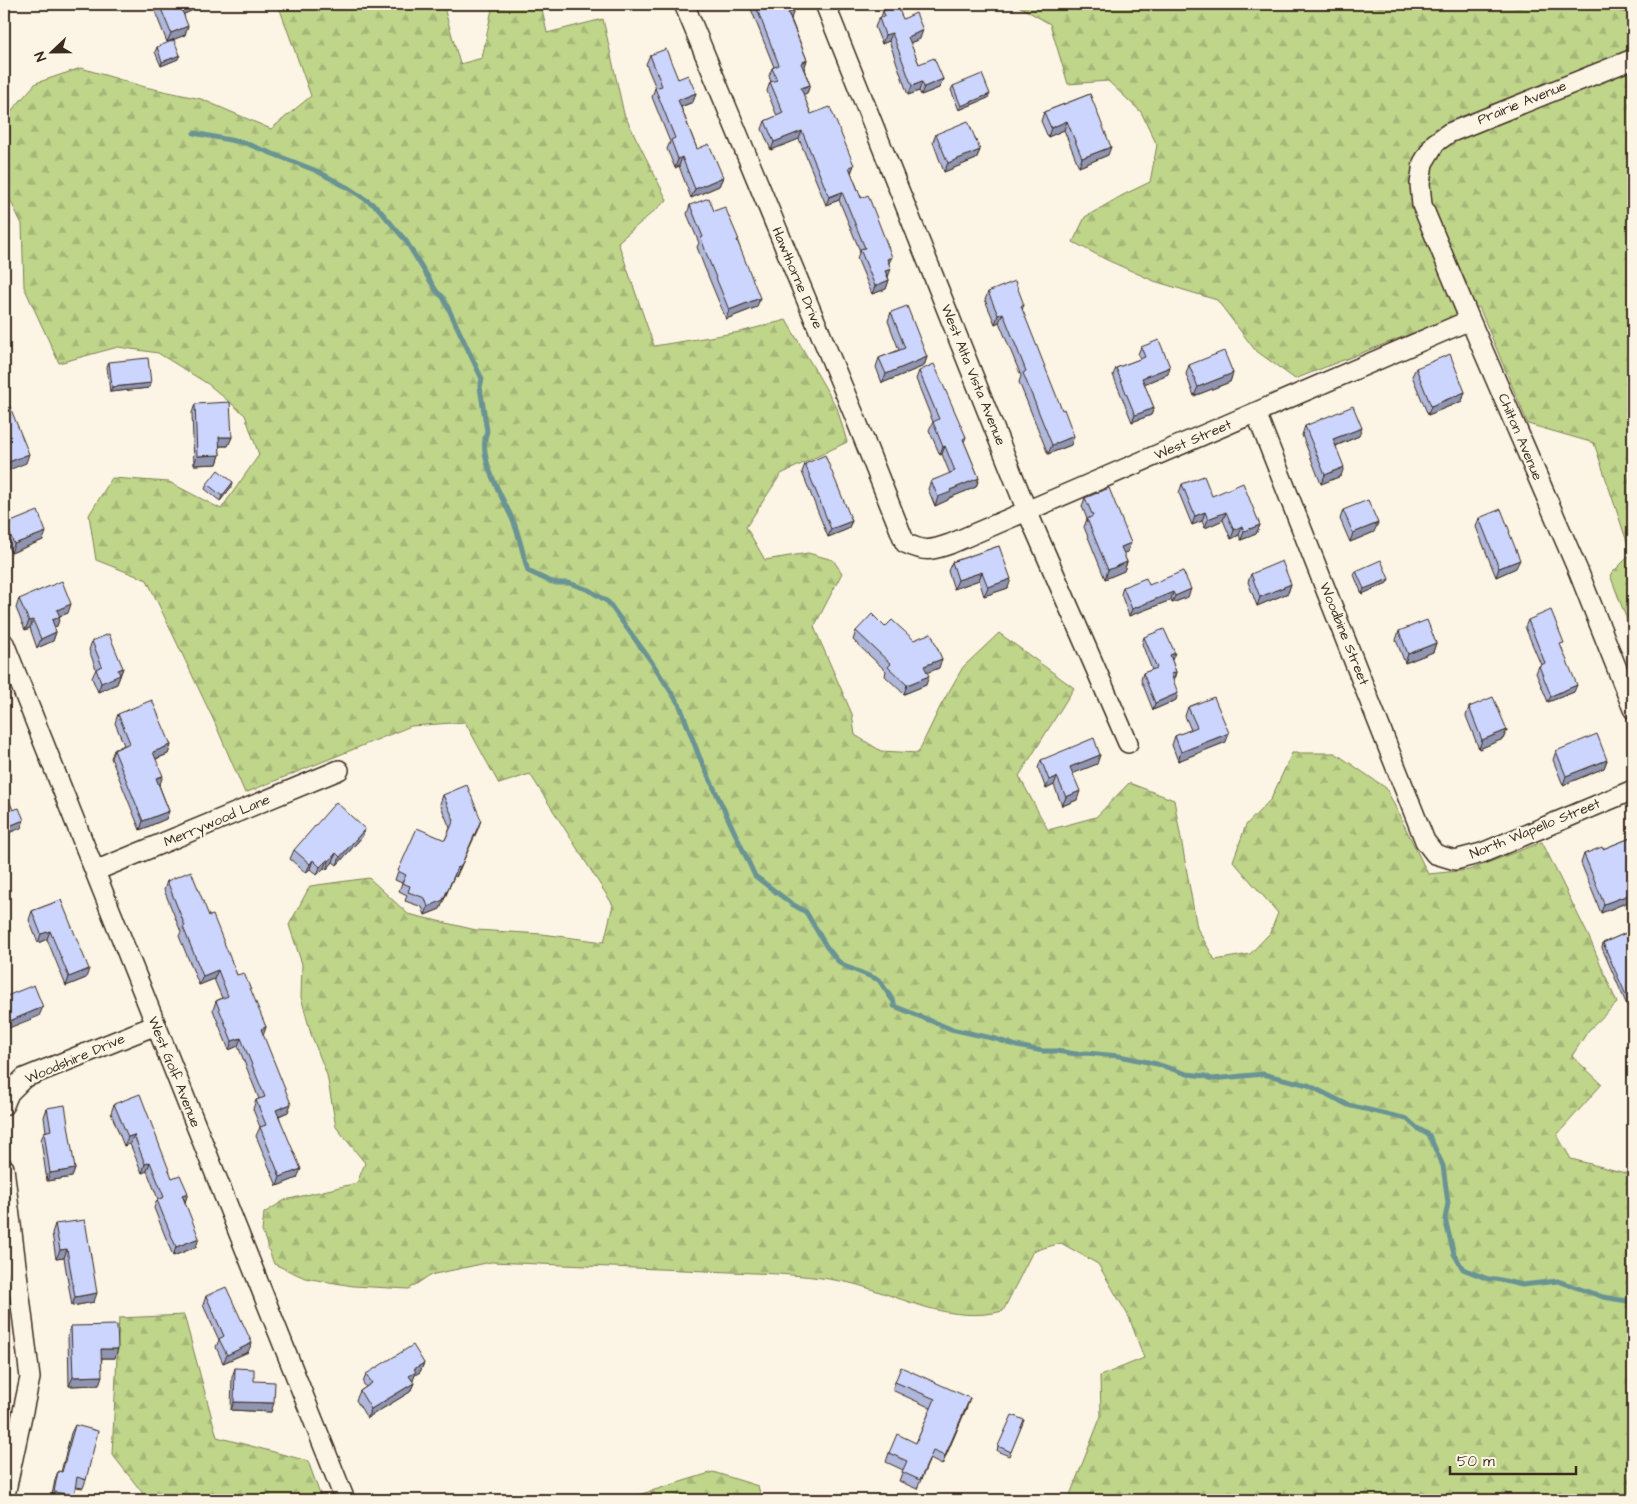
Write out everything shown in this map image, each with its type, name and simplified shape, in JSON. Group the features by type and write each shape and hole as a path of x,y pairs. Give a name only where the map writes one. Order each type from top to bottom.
{"street":[{"name":"Hawthorne Drive","path":"684,4 855,417 905,543 915,547"},
{"name":"West Alta Vista Avenue","path":"825,4 1027,511 1128,743"},
{"name":"Prairie Avenue","path":"1423,163 1435,143 1449,133 1633,59"},
{"name":"Chilton Avenue","path":"1423,163 1420,184 1422,205 1579,573 1633,709"},
{"name":"West Street","path":"915,547 930,551 950,544 1470,320"},
{"name":"Woodbine Street","path":"1256,413 1426,841 1435,854"},
{"name":"West Golf Avenue","path":"4,643 345,1500"},
{"name":"Merrywood Lane","path":"95,872 339,770"},
{"name":"North Wapello Street","path":"1435,854 1455,860 1482,853 1633,790"},
{"name":"Woodshire Drive","path":"4,1105 9,1093 24,1078 156,1025"},
{"path":"4,1168 30,1378 4,1500"}],"green space":[{"path":"278,4 443,4 460,64 482,58 493,4 541,4 547,33 603,19 624,114 667,200 618,242 654,346 740,332 786,320 837,408 847,442 781,474 746,527 765,560 808,553 833,560 842,573 814,627 852,714 855,735 881,751 918,753 940,707 963,667 999,633 1074,688 1019,776 1048,830 1096,817 1129,783 1174,800 1197,928 1215,960 1250,954 1270,933 1278,913 1233,861 1246,825 1271,799 1292,753 1335,753 1386,788 1428,874 1469,870 1542,842 1589,937 1617,1003 1588,1031 1572,1056 1602,1084 1557,1135 1571,1159 1633,1175 1633,1500 1068,1500 1101,1416 1100,1376 1144,1358 1129,1317 1098,1264 1061,1243 1033,1251 1003,1311 984,1314 947,1312 912,1303 858,1285 778,1274 491,1262 430,1275 409,1289 353,1286 305,1278 274,1264 262,1231 264,1213 285,1200 357,1183 365,1163 336,1127 327,1075 311,1034 301,997 302,964 289,925 310,886 369,878 408,914 476,930 542,934 604,942 613,905 530,774 499,784 465,722 411,726 245,793 214,721 147,580 96,560 89,515 112,478 169,482 221,509 259,455 245,415 208,384 158,353 118,347 59,363 24,287 22,224 4,188 5,118 36,83 81,68 145,87 201,99 271,129 311,96"},
{"path":"1015,4 1613,4 1618,11 1633,14 1633,636 1610,575 1631,554 1594,443 1528,424 1479,307 1295,379 1255,350 1217,300 1154,281 1073,242 1085,217 1150,182 1157,145 1141,112 1108,81 1068,84 1050,24"},
{"path":"184,1315 217,1437 308,1461 322,1500 148,1500 112,1454 119,1318"},
{"path":"713,1472 758,1486 762,1500 622,1500"}],"building":[{"path":"159,4 191,4 181,8 188,26 171,33"},
{"path":"755,4 791,4 794,10 788,13 807,60 801,63 810,85 801,88 811,114 830,107 854,165 849,167 861,198 868,195 892,257 887,259 891,269 885,271 889,280 875,286 860,249 865,248 842,192 829,197 802,131 774,142 765,121 783,113 770,82 777,80 772,68 779,65"},
{"path":"897,5 903,19 916,13 923,30 908,37 919,64 934,58 943,79 924,87 922,82 912,86 892,33 885,35 879,18 885,16 883,11"},
{"path":"174,40 180,55 162,62 157,47"},
{"path":"666,49 678,79 688,75 696,93 678,100 697,149 709,144 723,177 695,189 682,157 678,159 671,140 675,138 655,88 662,86 650,55"},
{"path":"982,74 990,94 961,106 953,86"},
{"path":"1090,94 1111,147 1082,158 1067,121 1051,128 1044,112"},
{"path":"968,121 980,150 948,163 936,134"},
{"path":"709,198 714,211 725,207 760,298 729,310 708,258 701,238 703,237 690,205"},
{"path":"1015,281 1024,305 1021,306 1074,436 1052,445 1023,373 1026,371 1003,313 998,315 988,292"},
{"path":"907,306 927,357 886,374 879,358 905,348 891,312"},
{"path":"1159,340 1170,367 1142,378 1154,408 1135,415 1116,368 1145,357 1141,347"},
{"path":"1224,351 1233,373 1198,387 1189,365"},
{"path":"1450,354 1465,392 1431,406 1416,368"},
{"path":"148,358 151,383 112,387 109,362"},
{"path":"934,364 966,437 963,439 979,478 938,497 931,481 955,471 933,422 939,419 919,371"},
{"path":"4,387 29,454 4,464"},
{"path":"230,402 232,437 219,437 220,455 197,456 195,404"},
{"path":"1353,406 1362,428 1333,439 1344,467 1325,475 1305,426"},
{"path":"825,455 852,521 831,529 805,464"},
{"path":"218,470 233,482 222,496 207,484"},
{"path":"1204,476 1212,496 1243,483 1260,525 1244,531 1242,526 1234,530 1226,512 1208,519 1205,512 1195,516 1182,484"},
{"path":"1109,488 1131,543 1121,547 1127,562 1108,570 1087,519 1093,516 1085,498"},
{"path":"1368,500 1378,523 1353,533 1343,510"},
{"path":"1501,509 1520,560 1499,568 1479,518"},
{"path":"38,511 46,532 14,544 6,524"},
{"path":"999,546 1011,579 988,587 982,572 958,580 952,562"},
{"path":"1381,560 1389,579 1364,589 1356,571"},
{"path":"1282,561 1291,584 1260,597 1251,574"},
{"path":"1183,571 1191,589 1175,596 1173,592 1132,609 1123,587 1146,578 1149,585"},
{"path":"62,581 71,604 57,610 60,617 52,620 56,632 41,639 33,620 29,621 19,599"},
{"path":"1551,610 1564,643 1560,644 1577,685 1551,696 1539,666 1545,663 1528,620"},
{"path":"872,614 885,627 892,620 914,640 931,633 942,659 924,666 929,676 907,685 888,667 891,664 856,631"},
{"path":"1427,620 1436,643 1408,654 1399,631"},
{"path":"1164,629 1175,653 1170,655 1176,672 1171,674 1178,693 1155,703 1143,673 1157,668 1144,637"},
{"path":"109,634 123,668 118,670 120,675 101,683 96,669 102,666 92,641"},
{"path":"1214,697 1229,733 1181,752 1175,736 1197,727 1188,707"},
{"path":"1493,697 1507,730 1482,740 1469,707"},
{"path":"152,700 171,745 153,752 163,776 156,778 169,811 143,821 114,750 130,743 118,714"},
{"path":"1597,734 1607,760 1566,776 1556,751"},
{"path":"1094,738 1100,755 1070,767 1080,791 1066,797 1057,777 1049,780 1041,760"},
{"path":"467,785 481,820 460,868 458,867 443,900 428,907 425,898 408,892 410,886 402,883 406,875 398,871 417,828 445,840 454,820 443,795"},
{"path":"4,788 13,810 19,808 24,820 4,828"},
{"path":"336,802 365,829 340,857 336,853 320,867 313,860 310,864 294,850"},
{"path":"1633,837 1633,899 1631,894 1604,904 1584,854 1602,847 1603,849"},
{"path":"191,871 209,916 213,915 237,975 244,973 266,1027 261,1029 291,1104 276,1110 301,1169 280,1177 260,1127 266,1125 256,1100 265,1097 241,1038 232,1041 216,1001 228,996 218,970 203,976 167,881"},
{"path":"61,900 89,969 69,977 50,931 41,934 32,911"},
{"path":"1633,930 1633,1011 1603,943"},
{"path":"34,985 43,1007 12,1020 4,1026 4,997"},
{"path":"140,1094 172,1178 180,1175 188,1193 182,1195 199,1238 176,1247 157,1200 164,1197 150,1162 145,1164 134,1135 128,1137 114,1104"},
{"path":"65,1105 75,1169 50,1173 44,1132 51,1130 47,1108"},
{"path":"85,1220 97,1293 75,1297 67,1249 60,1250 55,1224"},
{"path":"226,1287 252,1343 227,1355 219,1339 224,1336 206,1296"},
{"path":"117,1325 118,1349 101,1349 102,1376 73,1377 71,1326"},
{"path":"413,1345 424,1363 414,1369 416,1372 409,1376 414,1383 371,1409 360,1391 372,1383 366,1374"},
{"path":"901,1367 970,1398 945,1456 933,1451 920,1480 902,1472 907,1461 889,1453 897,1434 916,1443 935,1399 895,1382"},
{"path":"235,1368 254,1369 254,1381 275,1382 274,1403 234,1402"},
{"path":"1012,1415 1024,1420 1011,1452 998,1446"},
{"path":"75,1425 98,1431 86,1480 77,1477 74,1495 54,1492 58,1471 62,1472"}],"waterway":[{"path":"194,133 245,143 317,171 350,189 377,207 406,241 437,292 443,297 482,379 480,387 487,431 485,454 493,478 514,523 528,571 549,581 569,583 589,590 608,602 651,661 680,706 699,756 755,876 792,904 806,912 826,946 838,961 847,967 879,980 894,1002 894,1006 951,1029 1043,1051 1119,1056 1212,1079 1263,1074 1308,1085 1348,1105 1407,1119 1429,1135 1443,1166 1448,1203 1445,1219 1454,1254 1463,1269 1488,1279 1522,1285 1558,1281 1603,1297 1633,1302"}]}
